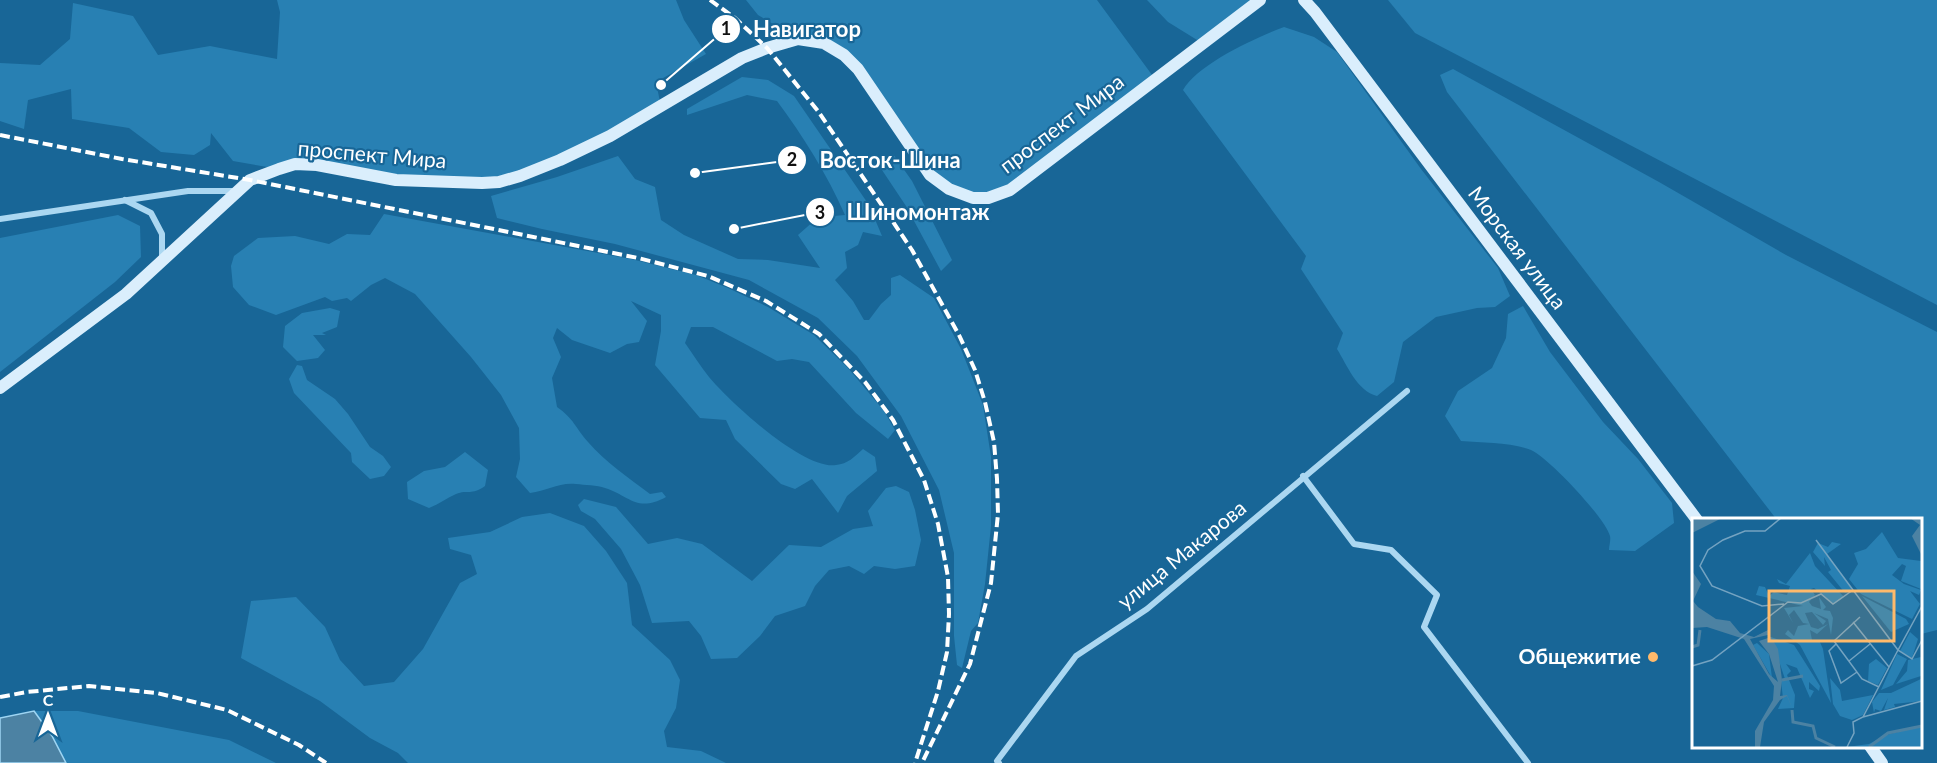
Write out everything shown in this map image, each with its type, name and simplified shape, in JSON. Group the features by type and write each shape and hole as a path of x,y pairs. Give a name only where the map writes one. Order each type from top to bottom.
{"main road":[{"name":"проспект Мира","path":"0,388 126,294 250,180 295,164 317,165 396,180 499,182 560,160 610,136 742,58 798,39 824,43 844,55 858,69 930,175 949,189 973,198 988,198 1010,190 1260,0"},
{"name":"Морская улица","path":"1304,0 1316,12 1696,518"},
{"path":"1870,748 1882,763"}],"street":[{"path":"0,219 188,191 238,191"},
{"path":"125,200 151,213 162,234 162,262"},
{"name":"улица Макарова","path":"998,762 1076,656 1147,609 1407,391"},
{"path":"1303,476 1354,544 1391,550 1437,595 1424,627 1528,763"}],"shaded area":[{"path":"277,0 676,0 684,20 706,54 656,82 661,107 520,176 396,180 317,165 279,169 233,161 211,133 210,145 194,155 161,152 129,128 72,119 71,89 28,100 24,129 0,121 0,63 40,65 70,39 73,3 133,16 158,55 210,46 277,59 280,12"},
{"path":"746,0 1097,0 1155,79 1010,190 973,198 930,175 844,55 798,39 758,15"},
{"path":"1147,0 1260,0 1202,43 1168,22"},
{"path":"1388,0 1937,0 1937,305 1415,33"},
{"path":"1284,27 1314,37 1337,52 1421,169 1498,268 1510,296 1495,307 1477,308 1436,317 1403,342 1394,382 1377,396 1358,383 1337,349 1343,333 1301,269 1306,256 1183,90 1190,80 1228,53"},
{"path":"1453,69 1659,182 1786,255 1937,332 1937,630 1922,634 1922,518 1775,518 1447,92 1440,75"},
{"path":"742,77 768,80 794,96 869,205 882,236 863,232 858,245 845,252 847,268 835,280 853,301 864,320 869,320 891,295 891,278 900,275 934,298 961,349 983,405 991,457 991,526 978,623 971,631 962,668 957,665 954,636 954,553 939,490 901,416 857,356 818,318 749,280 615,244 497,218 491,196 618,156 635,179 655,187 661,220 684,235 738,259 768,260 820,268 798,235 824,212 834,216 845,215 814,156 777,101 747,95 687,115 687,109"},
{"path":"893,154 912,181 952,260 941,271 906,206 880,167"},
{"path":"384,214 631,259 696,275 768,307 814,335 848,368 884,411 895,430 888,439 856,413 809,362 792,359 777,361 713,327 691,327 685,343 719,388 749,417 787,446 822,464 836,465 847,462 863,449 875,457 877,471 847,496 838,513 812,479 795,489 781,484 735,439 726,420 700,418 655,365 661,331 661,315 631,301 647,321 639,342 627,344 610,353 572,340 557,328 553,338 561,357 552,378 557,407 610,463 650,494 662,492 666,497 656,502 641,503 602,487 570,484 530,493 516,477 520,459 519,428 501,395 415,294 385,278 371,285 351,301 347,298 332,301 325,297 276,315 249,305 233,287 231,266 234,256 258,238 295,236 329,244 347,234 370,235"},
{"path":"118,215 140,226 141,257 115,282 0,372 0,238"},
{"path":"1523,306 1550,352 1603,422 1638,459 1672,503 1674,523 1635,551 1609,550 1610,536 1598,516 1562,476 1539,455 1531,450 1514,446 1461,441 1445,416 1458,391 1492,368 1506,338 1508,314"},
{"path":"330,308 340,311 337,327 322,333 326,335 313,335 325,350 318,358 297,361 283,347 285,326 302,313"},
{"path":"297,365 302,366 307,380 335,399 370,447 383,456 391,467 384,476 370,479 352,462 351,453 294,393 289,379"},
{"path":"465,452 488,470 485,486 473,492 456,494 429,508 408,499 407,482 424,471 445,467"},
{"path":"896,486 909,492 915,510 921,540 915,566 895,569 874,566 864,574 849,566 829,570 815,586 805,606 775,616 760,636 737,658 711,659 701,636 689,621 652,623 640,585 621,549 595,519 581,511 578,505 584,499 616,507 648,544 677,538 702,544 752,581 789,545 821,547 853,529 873,526 868,511 886,488"},
{"path":"550,513 584,526 606,551 627,583 632,625 670,660 680,680 676,708 664,731 667,747 701,751 726,763 408,763 398,753 370,738 320,701 241,658 251,601 296,597 325,627 340,660 364,686 394,682 423,649 460,583 477,574 471,555 450,549 448,538 490,532 522,517"},
{"path":"34,711 78,711 229,740 276,763 66,763 52,736"},
{"path":"34,711 52,736 66,763 0,763 0,718"}],"railway":[{"path":"710,0 735,18 767,48 818,111 912,250 959,335 975,370 985,402 994,442 997,479 998,514 991,583 970,664 922,763"},
{"path":"0,135 122,159 250,180 638,258 708,276 766,301 819,334 865,382 893,420 924,480 938,524 948,577 947,652 938,691 915,763"},
{"path":"0,697 89,686 157,693 227,710 299,745 326,763"}],"place":[{"name":"Навигатор","path":"661,85"},
{"name":"Восток-Шина","path":"695,173"},
{"name":"Шиномонтаж","path":"734,229"},
{"name":"Общежитие","path":"1653,657"}]}
